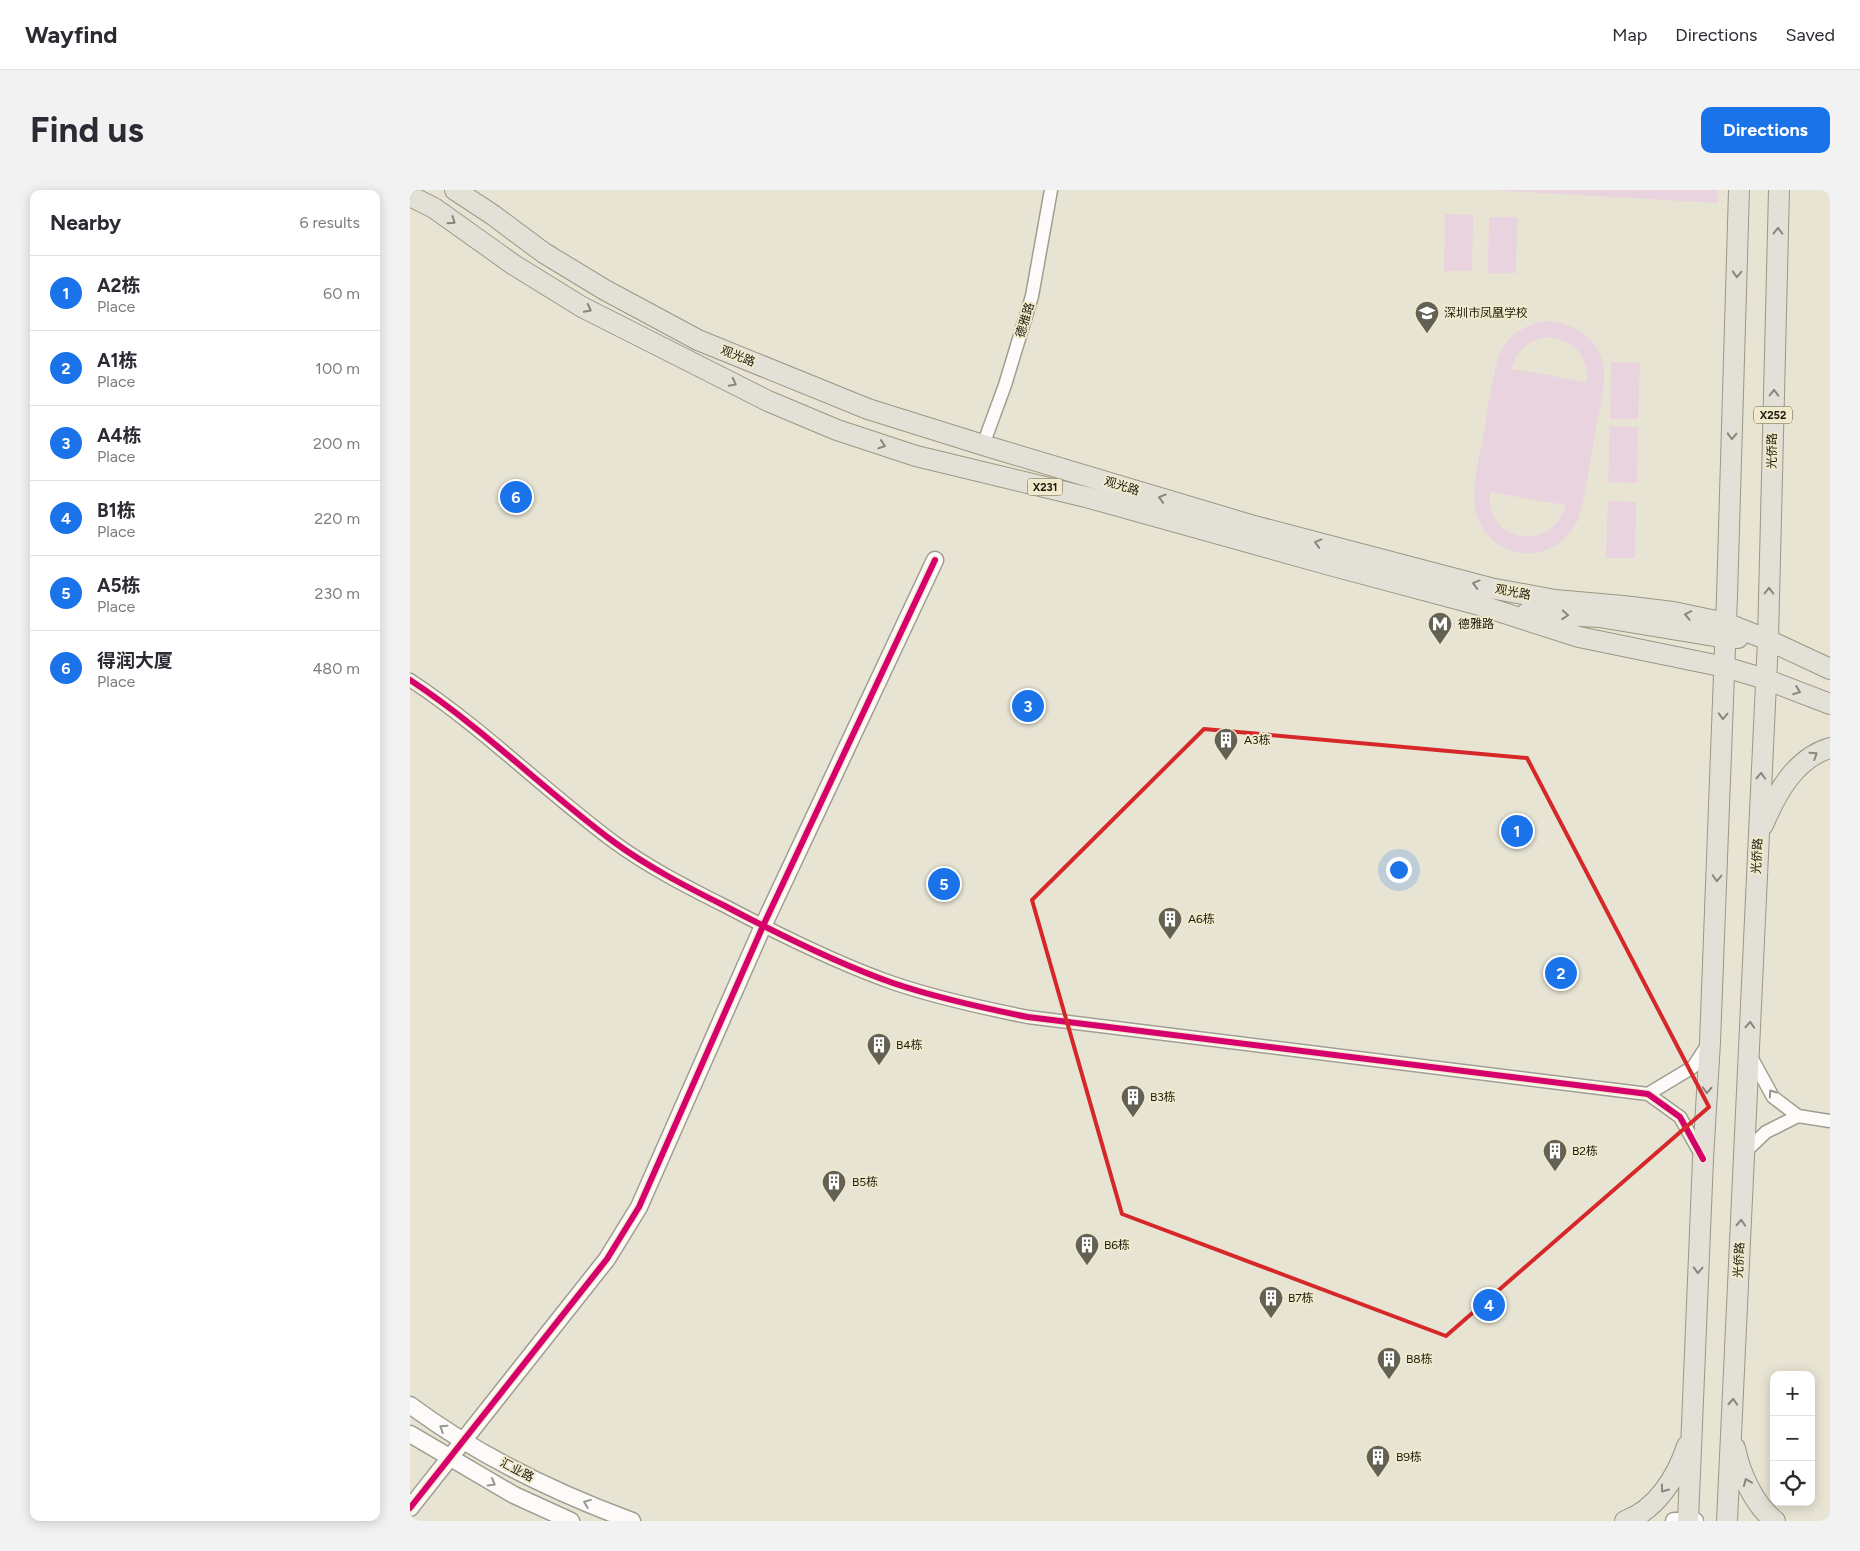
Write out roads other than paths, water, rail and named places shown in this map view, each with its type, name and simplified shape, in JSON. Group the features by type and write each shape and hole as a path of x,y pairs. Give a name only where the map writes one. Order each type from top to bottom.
{"main road":[{"name":"观光路","path":"455,190 493,215 544,253 605,290 698,340 868,409 1254,526 1490,588 1555,600 1674,612 1726,630 1768,640 1830,669"},
{"path":"1686,1521 1710,1042 1725,667 1739,190"},
{"name":"光侨路","path":"1728,1521 1768,640 1779,190"},
{"name":"观光路","path":"410,196 434,208 514,264 582,306 768,401 837,430 916,456 1086,497 1499,611 1579,637 1725,667"},
{"path":"1499,611 1599,617 1726,630"},
{"name":"X231","path":"1725,667 1765,679 1830,704"},
{"path":"1758,837 1771,805 1784,783 1800,765 1819,751 1830,748"},
{"path":"1731,1429 1736,1456 1752,1495 1758,1505 1775,1521"},
{"path":"1625,1521 1637,1517 1650,1507 1662,1493 1683,1456 1692,1430"}],"street":[{"name":"德雅路","path":"984,445 1005,385 1032,296 1051,190"},
{"path":"410,1508 607,1259 639,1207 763,926 935,560"},
{"path":"410,680 452,708 563,804 667,877 763,926 892,983 961,1003 1028,1017 1648,1094 1680,1117 1703,1159"},
{"path":"1648,1094 1693,1067 1710,1042"},
{"path":"1748,1053 1773,1097 1798,1116 1830,1121"},
{"path":"1744,1153 1766,1132 1798,1116"},
{"name":"汇业路","path":"410,1405 463,1441 524,1475 571,1497 632,1521"},
{"name":"汇业路","path":"410,1434 514,1495 571,1521"}],"place":[{"name":"深圳市凤凰学校","path":"1427,334"},
{"name":"得润大厦","path":"516,497"},
{"name":"德雅路","path":"1440,645"},
{"name":"A4栋","path":"1028,706"},
{"name":"A3栋","path":"1226,761"},
{"name":"A2栋","path":"1517,831"},
{"name":"A5栋","path":"944,884"},
{"name":"A6栋","path":"1170,940"},
{"name":"A1栋","path":"1561,973"},
{"name":"B4栋","path":"879,1066"},
{"name":"B3栋","path":"1133,1118"},
{"name":"B2栋","path":"1555,1172"},
{"name":"B5栋","path":"834,1203"},
{"name":"B6栋","path":"1087,1266"},
{"name":"B1栋","path":"1489,1305"},
{"name":"B7栋","path":"1271,1319"},
{"name":"B8栋","path":"1389,1380"},
{"name":"B9栋","path":"1378,1478"}]}
